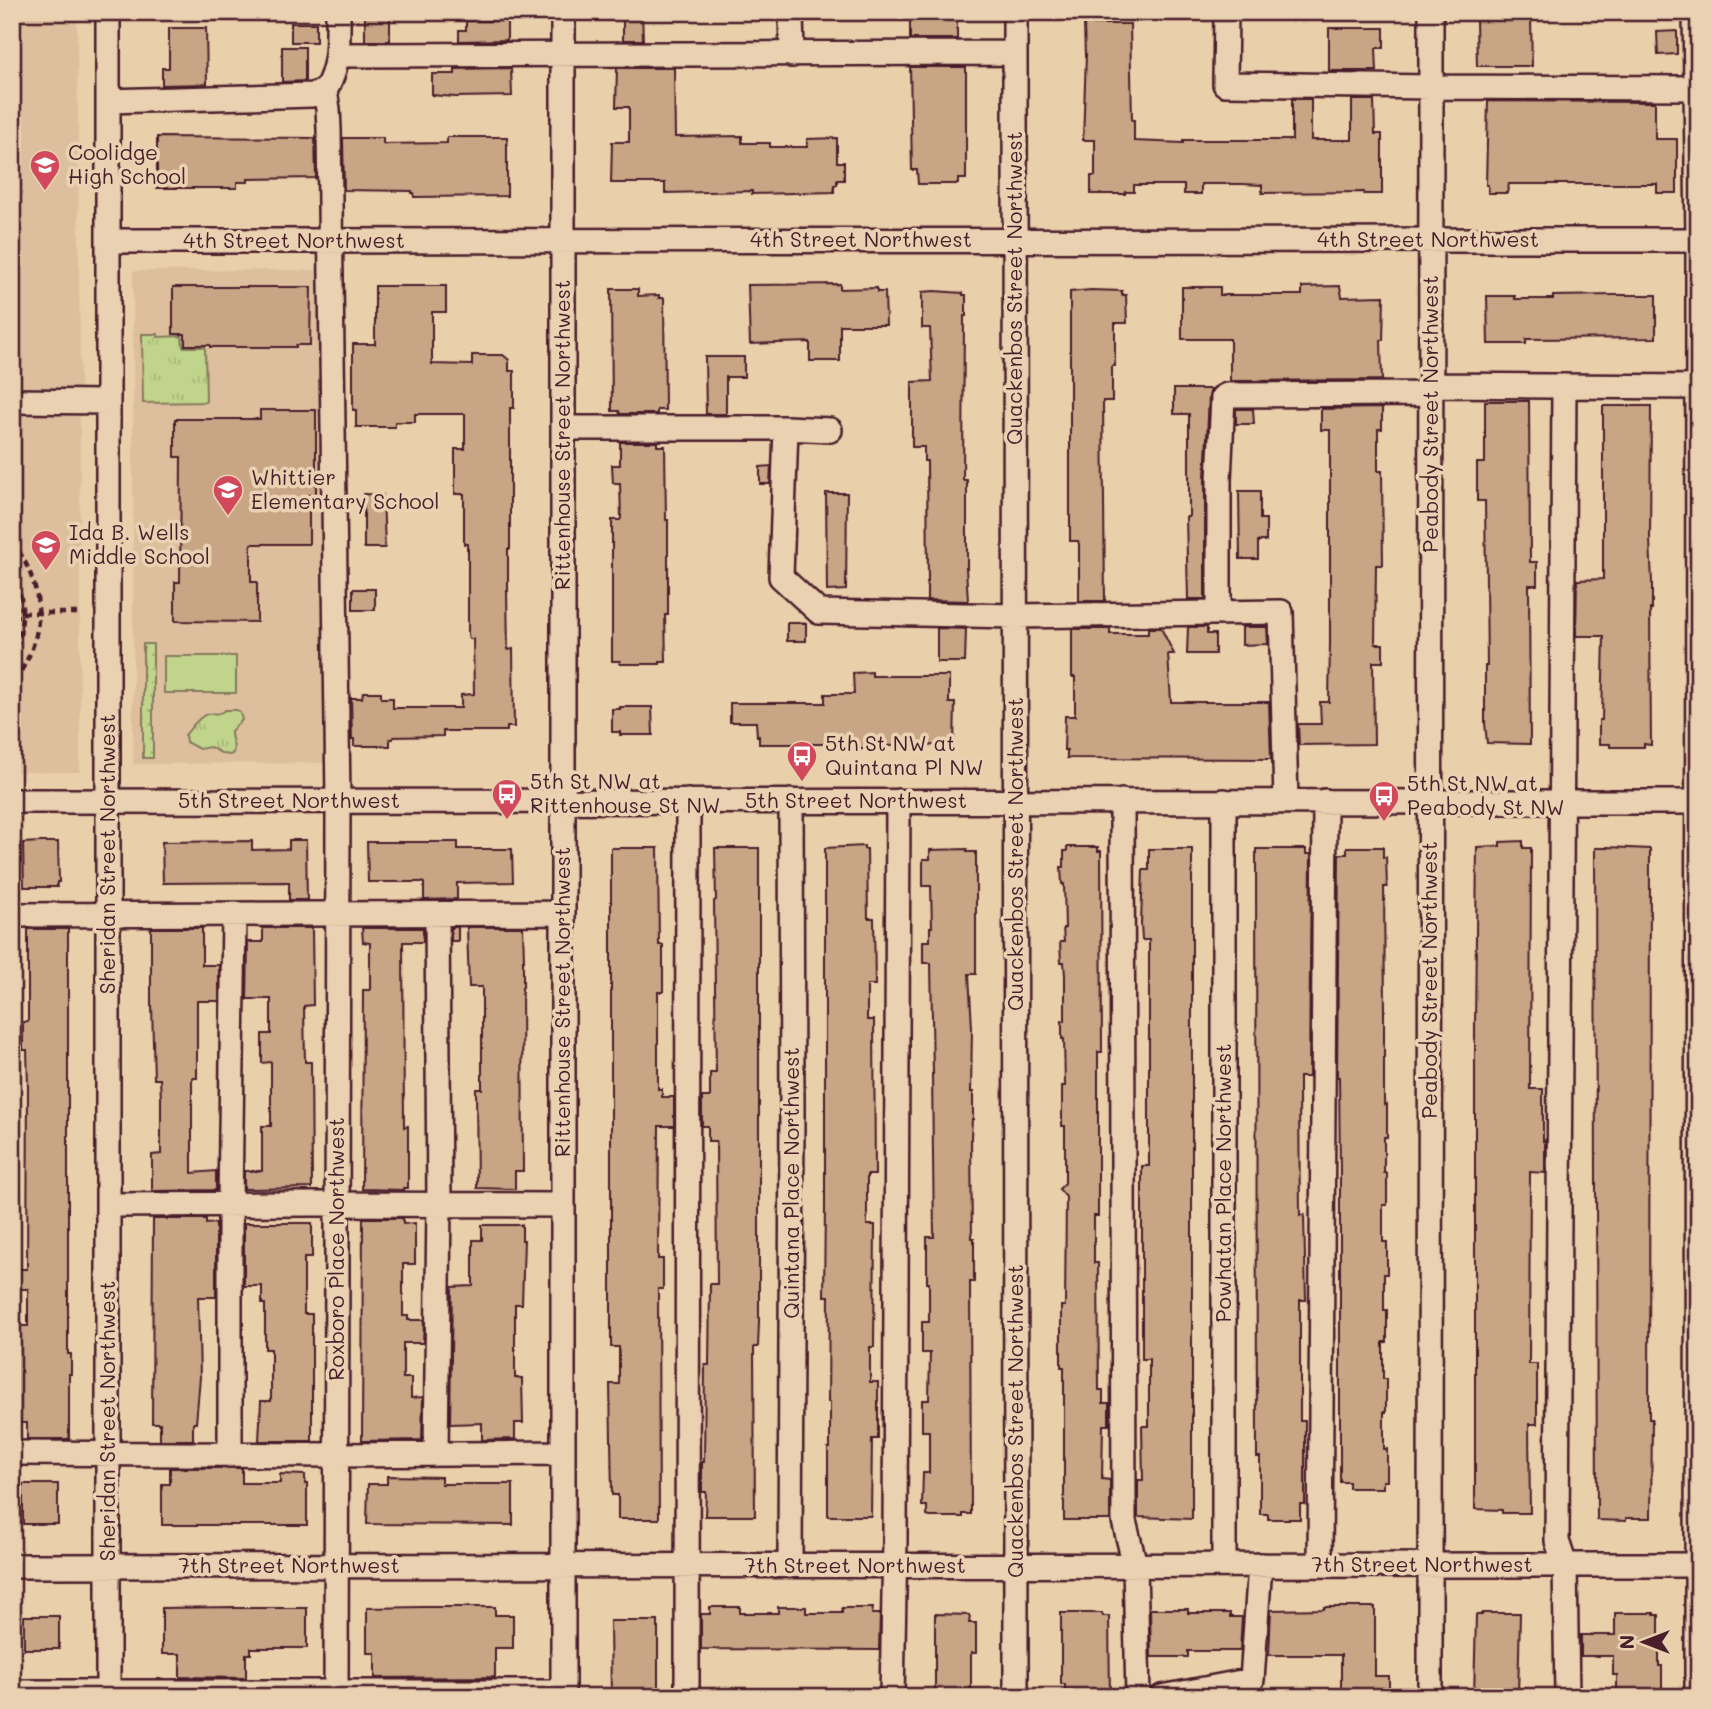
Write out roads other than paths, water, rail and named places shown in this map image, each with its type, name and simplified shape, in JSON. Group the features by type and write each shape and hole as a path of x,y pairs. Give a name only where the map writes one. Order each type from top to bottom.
{"street":[{"name":"Sheridan Street Northwest","path":"108,12 108,1694"},
{"path":"108,102 312,95 325,91 332,79 338,55 338,12"},
{"name":"Rittenhouse Street Northwest","path":"563,12 564,1694"},
{"path":"791,12 792,55"},
{"name":"Quackenbos Street Northwest","path":"1015,12 1016,1697"},
{"path":"1226,12 1225,84 1697,90"},
{"name":"Peabody Street Northwest","path":"1430,1697 1431,12"},
{"path":"1695,12 1698,240 1698,1697"},
{"path":"338,55 1015,53"},
{"name":"Roxboro Place Northwest","path":"325,91 329,129 338,801 336,1694"},
{"name":"4th Street Northwest","path":"108,241 1698,240"},
{"path":"1219,613 1219,480 1223,397 1227,395 1564,386 1698,387"},
{"path":"1564,386 1557,1541 1566,1565 1567,1697"},
{"path":"12,401 108,402"},
{"path":"564,428 830,430"},
{"path":"786,428 781,577 819,612 1016,615 1281,612 1286,802"},
{"name":"5th Street Northwest","path":"12,801 1698,802"},
{"path":"687,1697 688,801"},
{"name":"Quintana Place Northwest","path":"790,1565 791,801"},
{"path":"892,1697 895,1565 898,801"},
{"path":"1122,802 1124,1521 1135,1565 1138,1697"},
{"name":"Powhatan Place Northwest","path":"1224,802 1224,1565"},
{"path":"1320,1565 1325,802"},
{"path":"436,1454 439,1204 437,914"},
{"path":"12,915 564,914"},
{"path":"230,1455 234,915"},
{"path":"108,1205 564,1205"},
{"path":"12,1453 564,1453"},
{"path":"1162,1697 1252,1680 1261,1565"},
{"name":"7th Street Northwest","path":"12,1566 1698,1565"},
{"path":"12,1692 564,1694"}],"place":[{"name":"Coolidge High School","path":"45,192"},
{"name":"Whittier Elementary School","path":"228,517"},
{"name":"Ida B. Wells Middle School","path":"46,572"},
{"name":"5th St NW at Quintana Pl NW","path":"802,783"},
{"name":"5th St NW at Rittenhouse St NW","path":"507,821"},
{"name":"5th St NW at Peabody St NW","path":"1384,823"}]}
